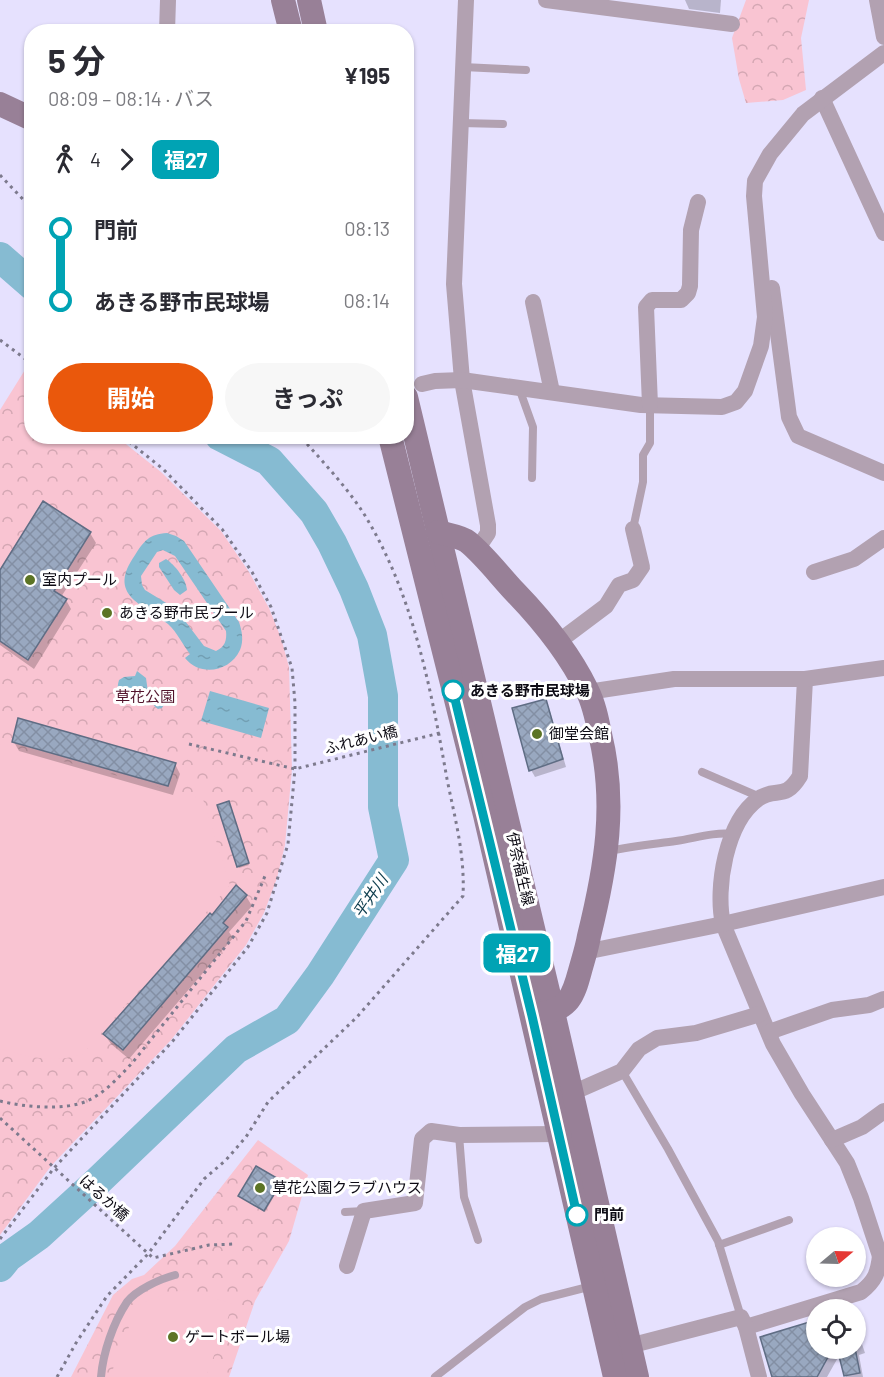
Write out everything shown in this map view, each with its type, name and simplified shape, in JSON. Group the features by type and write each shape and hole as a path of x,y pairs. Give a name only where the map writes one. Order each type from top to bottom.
{"main road":[{"path":"283,0 289,24"},
{"path":"309,0 314,24"},
{"path":"0,104 24,115"},
{"name":"伊奈福生線","path":"414,390 438,532 543,1014 558,1134 615,1377"},
{"name":"伊奈福生線","path":"392,444 484,815 543,1014 572,1093 637,1377"},
{"path":"438,532 462,539 476,551 533,611 558,642 588,692 596,714 606,758 609,792 607,851 585,952 574,994 565,1005 543,1014"}],"street":[{"path":"168,0 168,24"},
{"path":"466,0 454,284 462,380 488,525 488,534 476,551"},
{"path":"546,0 732,24"},
{"path":"878,0 884,37"},
{"path":"414,390 435,381 462,380 650,405 722,407 736,402 745,392 761,346 765,316 754,196 755,181 770,154 803,114 884,53"},
{"path":"822,98 884,233"},
{"path":"650,405 646,307 652,300 681,300 688,293 691,230 698,202"},
{"path":"761,267 774,292 789,417 798,436 884,473"},
{"path":"534,302 552,392"},
{"path":"558,642 606,606 619,585 633,580 642,567 633,529"},
{"path":"814,572 854,559 884,538"},
{"path":"588,692 674,680 805,679 884,668"},
{"path":"629,1346 744,1322 861,1292 873,1283 878,1271 882,1255 847,1163 802,1094 769,1032 721,915 722,883 727,851 733,834 751,805 760,797 787,792 800,776 805,679"},
{"path":"585,952 723,924 884,887"},
{"path":"769,1032 832,1010 869,1005 884,999"},
{"path":"572,1093 622,1071 639,1049 657,1038 696,1033 760,1014"},
{"path":"832,1140 862,1127 884,1111"},
{"path":"347,1266 364,1211 415,1203 422,1139 431,1131 459,1135 558,1134"},
{"path":"744,1322 759,1377"}],"lane":[{"path":"463,67 526,70"},
{"path":"460,123 503,124"},
{"path":"519,387 533,427 532,478"},
{"path":"633,529 643,482 643,455 650,443 650,405"},
{"path":"702,772 760,797"},
{"path":"607,851 647,843 694,838 717,832 733,834"},
{"path":"622,1071 668,1149 719,1245 744,1322"},
{"path":"459,1135 464,1197 478,1240"},
{"path":"345,1212 364,1211"},
{"path":"719,1245 789,1220"},
{"path":"101,1377 111,1334 128,1301 160,1279 175,1275"},
{"path":"435,1377 525,1307 541,1299 594,1285"}],"path":[{"path":"0,175 24,200"},
{"path":"0,340 24,358"},
{"path":"0,1239 54,1168 172,1042 248,947 267,913 288,844 295,769 295,703 292,668 271,607 252,572 222,529 163,469 132,444"},
{"path":"57,1377 76,1342 106,1296 148,1254 204,1179 226,1160 246,1137 268,1102 357,1017 463,896 464,874 460,836 447,779 440,733 408,610 388,561 364,514 307,444"},
{"name":"ふれあい橋","path":"295,769 440,733"},
{"path":"189,744 295,769"},
{"path":"0,1101 39,1107 63,1106 87,1101 112,1084 133,1062 246,921 265,876"},
{"name":"はるか橋","path":"0,1118 148,1254"},
{"path":"148,1254 153,1258 209,1245 235,1244"}],"green space":[{"path":"746,0 809,0 801,38 806,90 783,100 746,103 732,38"},
{"name":"草花公園","path":"24,371 24,444 126,444 161,472 221,531 249,572 269,608 281,638 289,667 292,769 285,845 277,878 264,913 246,945 171,1040 51,1166 0,1235 0,410"},
{"path":"0,744 203,799 230,885 83,1054 72,1057 41,1058 0,1049"},
{"path":"258,1140 308,1175 289,1241 255,1301 229,1377 71,1377 113,1295 132,1279 144,1275 175,1246"},
{"name":"ゲートボール場","path":"189,1290 233,1304 206,1377 112,1377 137,1306 162,1295"}],"water":[{"path":"167,533 184,541 239,622 242,636 240,650 229,663 222,667 206,670 191,664 185,658 190,654 171,627 138,603 126,589 127,569 141,546 156,535","holes":["163,550 175,556 226,631 225,643 216,651 204,646 176,609 145,590 142,585 141,576 157,552"]},
{"path":"166,559 185,581 187,590 180,595 174,590 159,567 159,563"},
{"path":"137,671 146,678 148,692 165,697 166,701 162,708 158,709 146,699 128,701 120,695 119,680 135,676"},
{"path":"210,691 269,708 261,738 201,721"}],"building":[{"name":"室内プール","path":"43,501 91,532 54,591 67,599 28,660 0,641 0,570"},
{"name":"御堂会館","path":"546,699 563,759 529,771 512,708"},
{"path":"18,718 176,763 168,786 12,742"},
{"path":"229,801 249,863 237,867 217,805"},
{"path":"236,885 247,895 223,923 228,927 123,1050 103,1034 210,913 212,915"},
{"name":"草花公園クラブハウス","path":"256,1166 282,1181 264,1211 238,1196"},
{"path":"806,1323 806,1359 827,1359 817,1377 772,1377 760,1337"},
{"path":"840,1359 857,1359 860,1373 844,1376"}],"waterway":[{"name":"平井川","path":"0,257 24,278"},
{"name":"平井川","path":"0,1267 8,1257 39,1235 97,1182 236,1049 287,1020 320,975 394,860 383,807 383,696 372,635 354,589 314,512 269,461 236,444"}],"bus line":[{"name":"福27","path":"453,691 532,1016 577,1215"}],"place":[{"name":"室内プール","path":"30,580"},
{"name":"あきる野市民プール","path":"107,613"},
{"name":"あきる野市民球場","path":"453,691"},
{"name":"御堂会館","path":"537,734"},
{"name":"草花公園クラブハウス","path":"260,1188"},
{"name":"門前","path":"577,1215"},
{"name":"ゲートボール場","path":"173,1337"}]}
